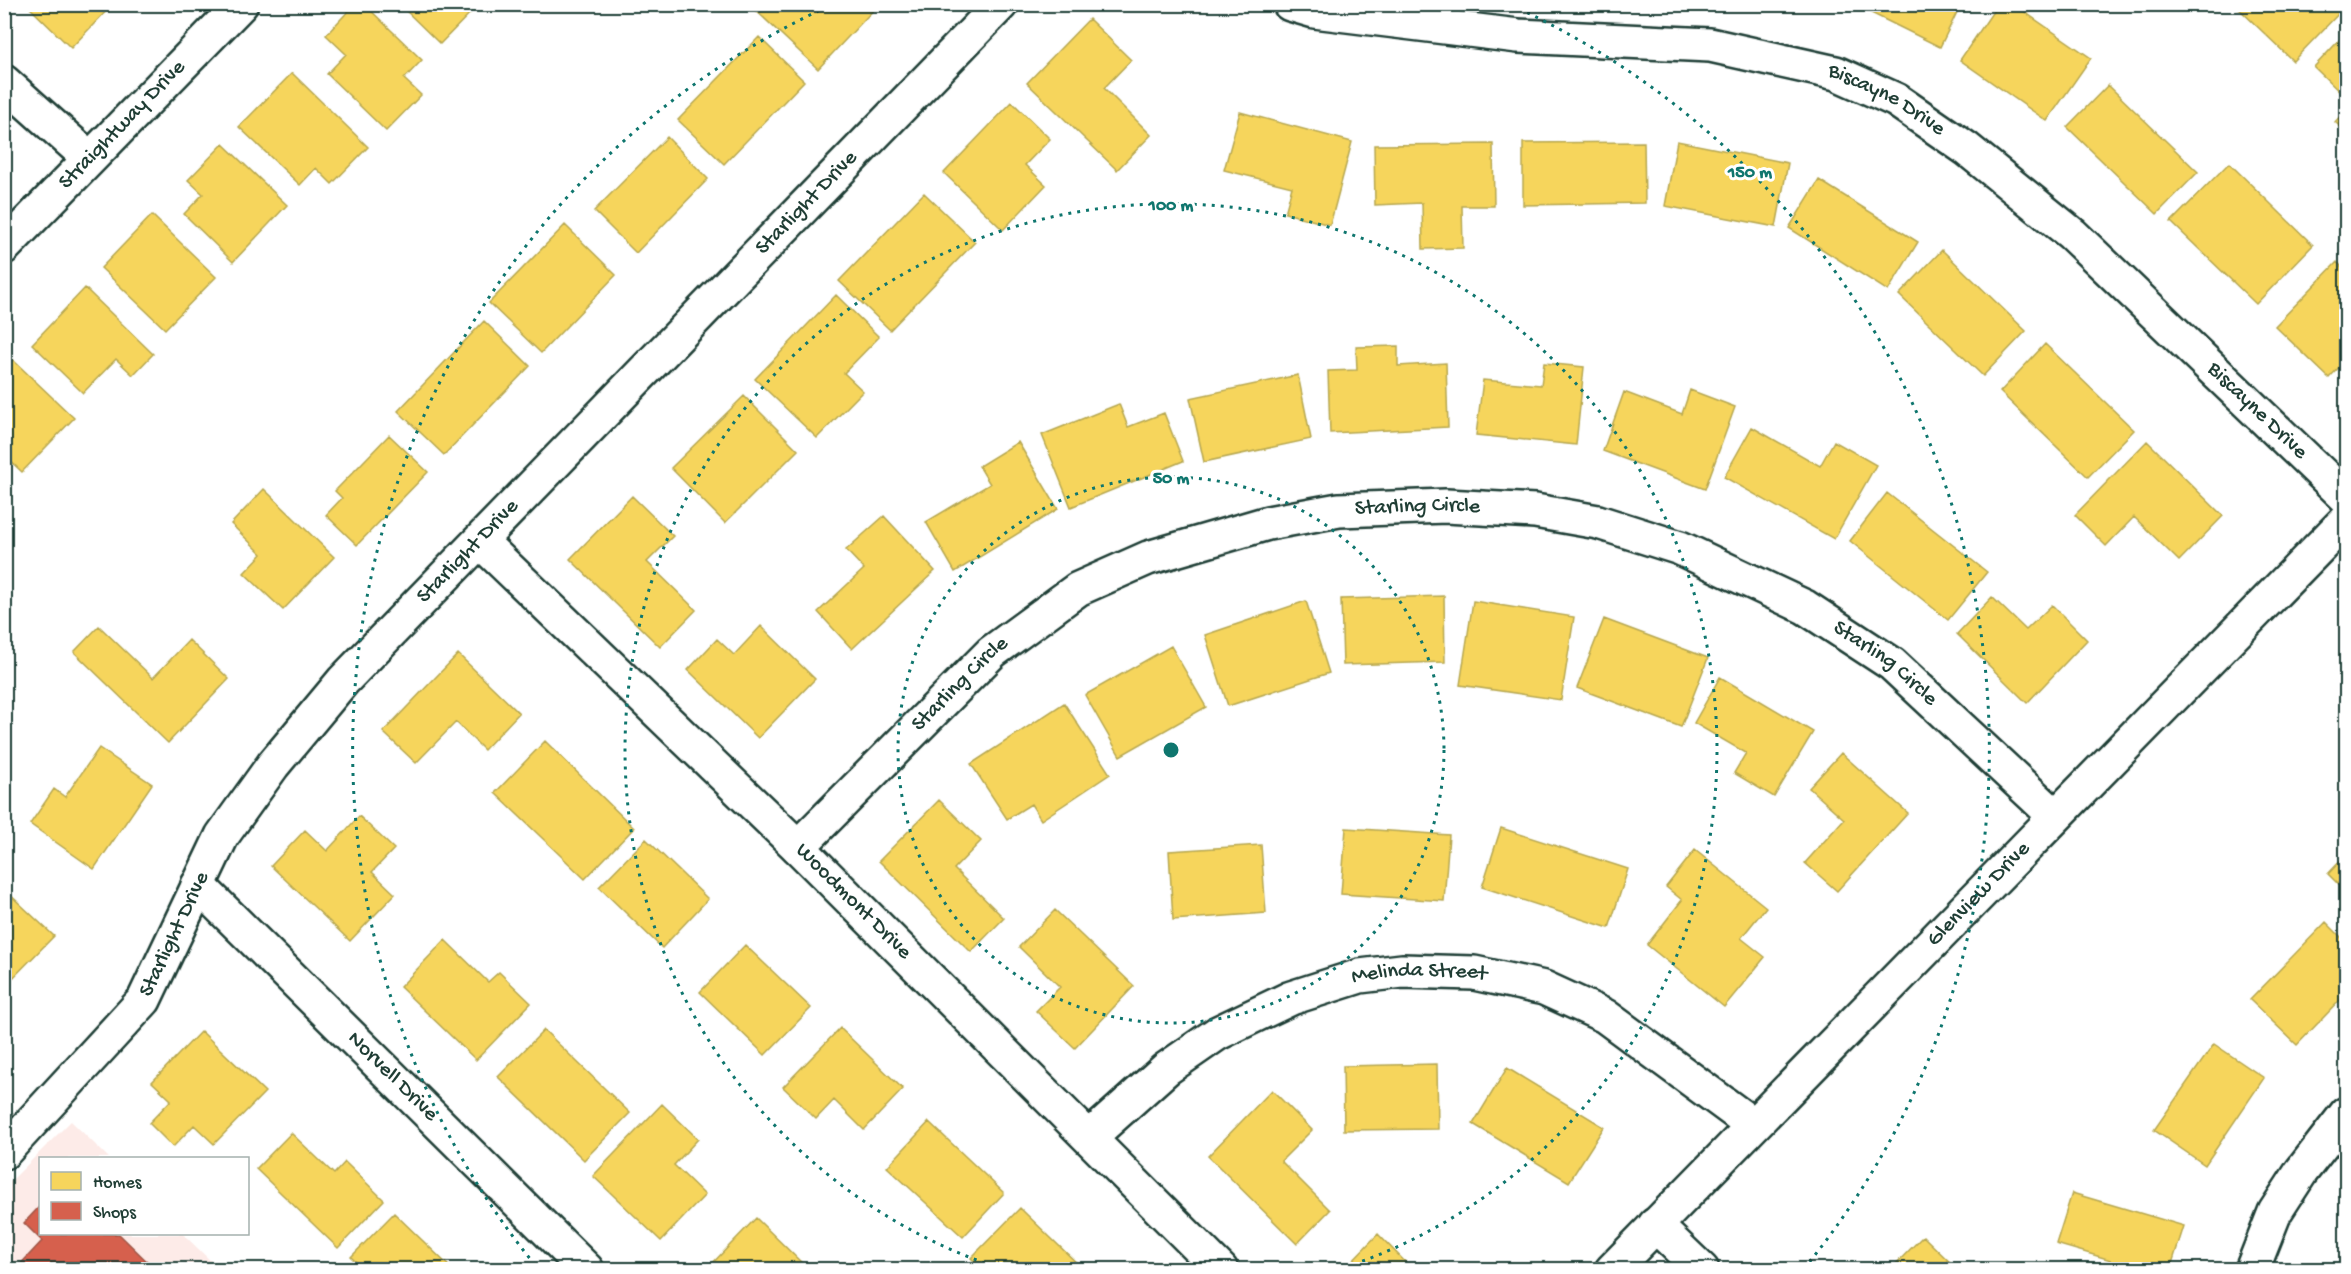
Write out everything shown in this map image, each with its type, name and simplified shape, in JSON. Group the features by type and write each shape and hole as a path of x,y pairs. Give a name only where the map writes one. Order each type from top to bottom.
{"street":[{"name":"Straightway Drive","path":"4,246 241,4"},
{"name":"Starlight Drive","path":"4,1152 144,1000 222,836 280,757 343,681 1001,4"},
{"name":"Biscayne Drive","path":"1290,4 1314,12 1518,36 1710,45 1836,74 1896,100 1967,149 2072,234 2346,496"},
{"path":"4,82 89,158"},
{"name":"Starling Circle","path":"798,847 992,652 1078,589 1148,558 1268,523 1339,510 1446,506 1535,511 1598,522 1680,548 1805,607 1892,664 2055,816"},
{"name":"Glenview Drive","path":"1612,1269 2346,520"},
{"name":"Woodmont Drive","path":"480,542 798,847 1221,1269"},
{"name":"Norvell Drive","path":"198,885 587,1269"},
{"name":"Melinda Street","path":"1090,1137 1166,1069 1218,1033 1291,998 1360,976 1402,970 1474,973 1544,988 1605,1016 1753,1125"},
{"path":"2252,1269 2275,1212 2301,1172 2346,1114"},
{"path":"1655,1225 1702,1269"}],"shaded area":[{"path":"71,1121 108,1157 39,1157 39,1235 184,1235 219,1269 5,1270 5,1187"}],"building: Homes":[{"path":"26,4 113,4 71,48"},
{"path":"355,4 364,4 422,60 404,79 421,95 386,131 327,74 346,54 326,35"},
{"path":"399,4 479,4 440,44"},
{"path":"749,4 879,4 818,69"},
{"path":"1853,4 1961,4 1940,47"},
{"path":"1998,4 2013,4 2091,58 2047,121 1960,60"},
{"path":"2234,4 2346,4 2346,6 2293,61"},
{"path":"1089,19 1131,60 1104,88 1151,135 1117,170 1027,83"},
{"path":"2346,33 2346,98 2314,67"},
{"path":"759,37 804,81 724,164 678,120"},
{"path":"292,73 368,147 332,184 316,168 300,185 239,127"},
{"path":"2108,85 2198,172 2157,214 2067,127"},
{"path":"1012,102 1050,139 1025,165 1046,185 1003,230 944,173"},
{"path":"2346,110 2346,132 2335,122"},
{"path":"1240,112 1352,142 1330,225 1285,213 1292,187 1224,170"},
{"path":"667,137 708,179 636,253 594,211"},
{"path":"1677,141 1788,163 1776,227 1665,206"},
{"path":"1644,142 1645,203 1523,205 1523,143"},
{"path":"223,144 287,205 233,262 184,214 203,194 188,180"},
{"path":"1493,144 1494,206 1462,206 1463,248 1423,249 1422,203 1375,205 1374,145"},
{"path":"2229,163 2313,245 2256,304 2171,222"},
{"path":"1819,180 1918,242 1888,291 1789,228"},
{"path":"924,193 975,242 890,330 839,281"},
{"path":"152,215 216,277 165,329 101,268"},
{"path":"565,225 616,275 541,353 489,303"},
{"path":"1942,250 2026,331 1983,376 1899,295"},
{"path":"2337,262 2346,271 2346,360 2329,378 2275,326"},
{"path":"85,288 153,354 133,375 116,359 83,393 32,344"},
{"path":"836,295 879,337 844,373 863,391 817,438 755,379"},
{"path":"484,321 530,366 444,455 398,411"},
{"path":"2045,344 2134,430 2088,477 2000,392"},
{"path":"1398,346 1398,366 1446,363 1448,427 1330,433 1328,371 1357,370 1356,347"},
{"path":"13,360 74,418 22,472 4,455 4,368"},
{"path":"1544,363 1584,367 1576,445 1476,435 1483,380 1541,385"},
{"path":"1298,375 1311,439 1204,462 1190,398"},
{"path":"1690,390 1735,407 1705,489 1603,451 1624,392 1682,414"},
{"path":"744,396 798,450 725,523 671,468"},
{"path":"1119,404 1128,427 1164,413 1183,461 1071,507 1042,435"},
{"path":"1752,427 1820,466 1834,441 1876,465 1834,539 1724,477"},
{"path":"389,435 428,472 357,545 326,515 342,498 335,491"},
{"path":"2147,441 2223,516 2179,561 2134,517 2106,546 2075,515"},
{"path":"1018,442 1058,509 955,572 926,522 990,484 979,466"},
{"path":"264,489 334,557 283,610 244,573 262,554 231,524"},
{"path":"1887,493 1987,572 1948,620 1850,541"},
{"path":"632,496 673,536 647,562 696,610 660,647 570,559"},
{"path":"884,516 935,571 852,649 818,612 864,569 846,550"},
{"path":"1444,596 1445,662 1343,665 1341,599"},
{"path":"1992,597 2026,630 2052,605 2087,640 2027,703 1957,634"},
{"path":"1306,601 1329,673 1228,706 1205,635"},
{"path":"1473,601 1574,617 1561,700 1460,685"},
{"path":"1604,619 1708,658 1681,727 1577,688"},
{"path":"99,626 153,678 189,640 229,679 168,743 74,652"},
{"path":"761,626 815,679 758,738 688,670 717,639 734,655"},
{"path":"1171,646 1206,707 1120,756 1085,695"},
{"path":"458,654 519,713 484,750 456,722 416,763 383,732"},
{"path":"1720,677 1813,732 1774,797 1734,773 1746,753 1694,723"},
{"path":"1064,703 1110,774 1041,820 1031,804 1007,819 971,764"},
{"path":"545,741 634,828 585,879 495,793"},
{"path":"99,748 152,784 94,869 30,824 54,789 65,797"},
{"path":"1841,753 1908,813 1837,891 1805,863 1844,819 1809,788"},
{"path":"939,800 981,841 954,869 1004,918 971,952 879,861"},
{"path":"359,816 394,849 372,872 395,894 350,941 271,866 305,830 327,851"},
{"path":"1346,828 1449,835 1444,901 1341,894"},
{"path":"1501,828 1628,869 1609,928 1482,887"},
{"path":"646,839 708,899 662,948 599,887"},
{"path":"1261,845 1266,913 1173,920 1169,851"},
{"path":"1695,850 1766,907 1741,938 1765,957 1724,1007 1647,945 1682,900 1666,887"},
{"path":"2346,855 2346,892 2328,874"},
{"path":"4,889 54,936 4,987"},
{"path":"1055,910 1134,986 1075,1048 1036,1011 1060,987 1019,947"},
{"path":"2326,922 2346,942 2346,994 2297,1045 2250,1000"},
{"path":"445,940 488,982 499,972 531,1003 476,1060 400,987"},
{"path":"745,945 811,1008 765,1055 700,992"},
{"path":"840,1028 903,1089 864,1130 834,1100 816,1119 783,1087"},
{"path":"544,1030 630,1113 584,1160 498,1077"},
{"path":"201,1031 265,1092 214,1144 194,1125 173,1147 149,1123 171,1100 152,1082"},
{"path":"2214,1044 2264,1078 2205,1165 2154,1130"},
{"path":"1437,1064 1438,1129 1344,1130 1343,1066"},
{"path":"1507,1068 1604,1127 1569,1182 1473,1124"},
{"path":"1272,1090 1312,1130 1281,1161 1330,1210 1297,1244 1208,1156"},
{"path":"662,1104 698,1139 674,1165 705,1195 661,1241 593,1176"},
{"path":"929,1122 1004,1193 963,1237 887,1167"},
{"path":"291,1133 334,1174 345,1162 384,1200 338,1248 256,1169"},
{"path":"2072,1193 2184,1226 2170,1270 2109,1270 2111,1260 2056,1244"},
{"path":"1020,1208 1084,1270 983,1270 971,1258"},
{"path":"394,1213 453,1270 364,1270 351,1257"},
{"path":"756,1218 809,1270 706,1270"},
{"path":"1378,1234 1413,1270 1343,1270"},
{"path":"1923,1236 1958,1270 1890,1270"},
{"path":"2346,1248 2346,1270 2337,1270"}],"building: Shops":[{"path":"39,1207 39,1235 120,1235 156,1270 15,1270 42,1241 24,1223"}]}
